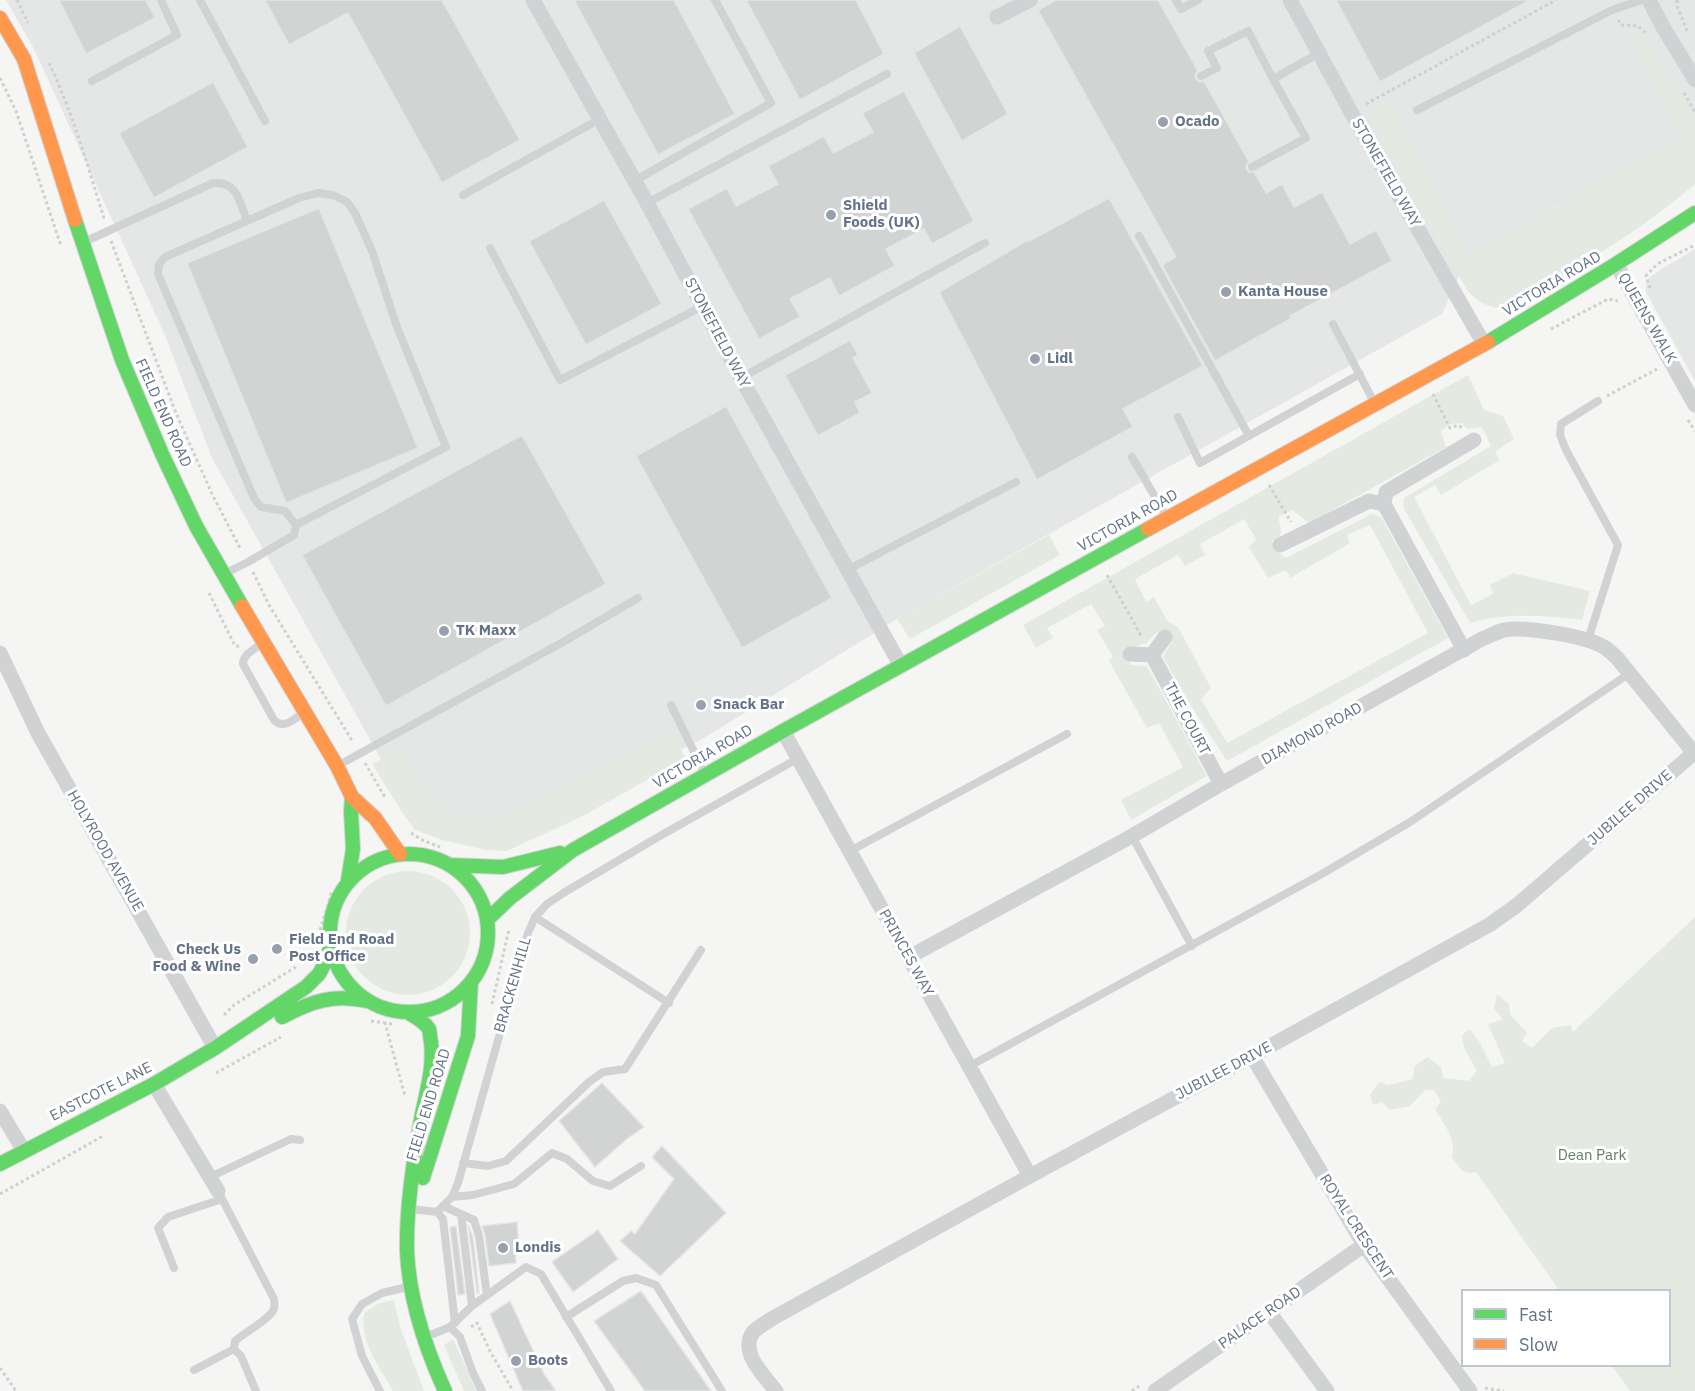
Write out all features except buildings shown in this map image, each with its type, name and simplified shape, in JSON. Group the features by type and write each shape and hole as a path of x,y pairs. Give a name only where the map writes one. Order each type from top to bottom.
{"street":[{"name":"STONEFIELD WAY","path":"533,0 901,666"},
{"path":"997,17 1030,0"},
{"name":"STONEFIELD WAY","path":"1290,0 1351,112 1484,344"},
{"path":"1649,0 1694,78"},
{"name":"FIELD END ROAD","path":"0,18 24,59 82,243 122,360 196,526 223,574 258,646 305,711 352,797 375,818 400,854"},
{"name":"VICTORIA ROAD","path":"487,920 510,898 573,850 783,731 1484,344 1617,264 1695,213"},
{"name":"QUEENS WALK","path":"1617,264 1672,362 1690,409"},
{"path":"1464,650 1384,504 1386,492 1471,436"},
{"path":"1280,545 1369,501 1384,504"},
{"name":"DIAMOND ROAD","path":"909,957 1132,836 1482,639 1504,630 1540,632 1588,640 1604,646 1618,658 1694,752"},
{"path":"1130,654 1152,655 1165,637"},
{"name":"HOLYROOD AVENUE","path":"0,652 38,733 215,1048"},
{"name":"THE COURT","path":"1152,655 1221,784"},
{"name":"PRINCES WAY","path":"783,731 1030,1176"},
{"name":"JUBILEE DRIVE","path":"776,1391 750,1354 748,1344 754,1331 773,1318 1030,1176 1457,943 1507,912 1694,752"},
{"name":"FIELD END ROAD","path":"348,880 353,849 352,797"},
{"name":"VICTORIA ROAD","path":"449,865 503,867 573,850"},
{"path":"400,854 426,855 449,865 467,879 480,898 487,920 488,938 485,956 478,972 471,982 450,1000 430,1010 408,1012 387,1010 368,1001 350,987 337,969 330,948 329,921 348,880 375,861 400,854"},
{"name":"EASTCOTE LANE","path":"0,1164 154,1084 215,1048 306,987 319,974 330,948"},
{"name":"FIELD END ROAD","path":"411,1209 468,1036 471,982"},
{"name":"EASTCOTE LANE","path":"215,1048 304,1005 320,1000 351,997 368,1001"},
{"name":"FIELD END ROAD","path":"408,1012 429,1029 432,1050 431,1076 420,1125 408,1235 410,1287 422,1334 445,1391"},
{"name":"ROYAL CRESCENT","path":"1252,1056 1364,1245 1470,1391"},
{"path":"154,1084 220,1195"},
{"path":"0,1111 24,1150"},
{"name":"PALACE ROAD","path":"1155,1391 1364,1245"},
{"path":"1269,1312 1327,1391"}],"lane":[{"path":"92,81 177,35 160,0"},
{"path":"200,0 265,121"},
{"path":"634,181 771,103 715,0"},
{"path":"1176,0 1181,9 1198,0"},
{"path":"1417,110 1612,10 1642,0"},
{"path":"1201,76 1217,68 1208,51 1248,31 1306,138 1252,167"},
{"path":"1273,79 1319,52"},
{"path":"647,203 887,74"},
{"path":"463,195 600,119"},
{"path":"82,243 213,183 231,186 247,221"},
{"path":"223,574 294,535 296,525 285,511 261,507 254,498 158,274 159,264 165,257 299,198 318,193 333,195 347,202 355,213 372,251 397,327 446,447 296,525"},
{"path":"1139,236 1249,436"},
{"path":"741,378 985,243"},
{"path":"490,248 560,380 703,306"},
{"path":"1333,324 1375,404"},
{"path":"1178,417 1200,463 1360,374"},
{"path":"1588,640 1618,545 1560,435 1561,424 1598,401"},
{"path":"1132,458 1167,518"},
{"path":"847,570 1016,482"},
{"path":"337,766 638,598"},
{"path":"258,646 243,659 243,664 273,720 277,724 293,721 305,711"},
{"path":"968,1067 1192,946 1410,822 1630,673"},
{"path":"671,705 706,775"},
{"path":"850,851 1067,734"},
{"name":"BRACKENHILL","path":"440,1209 452,1197 528,933 535,917 565,892 678,825 797,759"},
{"path":"1132,836 1192,946"},
{"path":"535,917 669,1003"},
{"path":"463,1163 488,1166 506,1161 590,1082 603,1072 625,1069 701,950"},
{"path":"210,1177 291,1139 300,1140"},
{"path":"452,1197 473,1195 514,1184 552,1152 567,1159 593,1181 610,1186 642,1166"},
{"path":"174,1268 158,1228 168,1217 220,1195 275,1305 266,1318 234,1341 234,1349 241,1356 256,1391"},
{"path":"411,1209 440,1209 474,1220 479,1236 487,1295"},
{"path":"440,1209 443,1219 453,1325 483,1391"},
{"path":"461,1214 472,1306"},
{"path":"422,1334 433,1334 453,1325 472,1306 526,1267 541,1274 611,1391"},
{"path":"566,1317 623,1281 636,1278 656,1285 722,1391"},
{"path":"380,1391 362,1356 355,1337 352,1319 362,1304 382,1293 410,1287"},
{"path":"194,1370 234,1349"}],"path":[{"path":"17,0 32,31"},
{"path":"1351,112 1556,0"},
{"path":"1677,0 1677,6 1688,34"},
{"path":"1612,10 1621,25 1638,26 1649,36"},
{"path":"48,63 59,84 114,250 177,413 212,494 269,605 387,801"},
{"path":"0,78 16,111 63,252"},
{"path":"1684,93 1695,112"},
{"path":"1651,291 1646,276 1657,264 1695,245"},
{"path":"1547,331 1608,299 1617,301 1622,306"},
{"path":"1598,401 1672,362"},
{"path":"1442,390 1433,394 1450,428 1458,425 1471,436"},
{"path":"1690,409 1695,431"},
{"path":"1269,485 1298,536"},
{"path":"1107,575 1152,655"},
{"path":"206,586 235,646 258,646"},
{"path":"404,827 422,840 444,848"},
{"path":"319,933 332,891"},
{"path":"492,1004 509,927"},
{"path":"205,1028 227,1013 234,1005 297,966"},
{"path":"362,1020 395,1025"},
{"path":"385,1023 406,1102"},
{"path":"207,1078 285,1036"},
{"path":"0,1194 102,1136"},
{"path":"0,1368 16,1391"}],"shaded area":[{"path":"6,0 1695,0 1695,123 1681,136 1469,254 1442,314 897,619 704,738 526,828 409,809 212,458 164,333 34,49"},
{"path":"1695,249 1695,381 1646,292 1646,284 1649,278 1660,270"}],"green space":[{"path":"1635,29 1646,38 1663,62 1695,122 1695,184 1629,234 1511,306 1498,308 1481,302 1467,290 1366,110 1385,98 1469,254 1681,136 1623,30"},
{"path":"1468,375 1484,410 1503,416 1514,439 1495,452 1500,460 1441,495 1435,485 1414,497 1471,605 1493,594 1490,585 1513,573 1590,591 1582,620 1512,616 1470,623 1403,507 1404,498 1491,446 1482,427 1468,429 1461,423 1451,424 1441,431 1446,447 1309,523 1292,510 1278,517 1281,528 1280,537 1272,541 1278,552 1286,558 1372,514 1381,517 1448,638 1227,761 1191,706 1163,657 1172,641 1157,632 1146,643 1130,648 1130,665 1147,666 1207,776 1131,820 1121,800 1183,767 1159,723 1147,728 1109,661 1113,657 1097,630 1105,626 1091,604 1047,628 1053,638 1036,648 1023,625","holes":["1244,519 1256,539 1249,547 1268,578 1286,570 1290,578 1350,543 1347,535 1370,525 1428,633 1227,743 1201,699 1211,688 1178,627 1168,622 1154,597 1146,602 1135,579 1178,555 1185,566 1205,555 1200,544"]},
{"path":"1049,535 1060,555 910,639 897,619"},
{"path":"671,734 686,758 583,816 507,851 486,850 442,840 415,830 372,764 404,747 427,793 454,814 495,820"},
{"path":"408,871 432,876 443,881 452,889 460,898 465,909 470,933 465,957 460,968 452,977 443,985 432,990 408,995 384,990 373,985 364,977 356,968 351,957 346,933 351,909 356,898 364,889 373,881 384,876"},
{"name":"Dean Park","path":"1695,917 1695,1391 1630,1391 1613,1367 1671,1367 1671,1289 1558,1289 1476,1172 1462,1171 1452,1157 1453,1144 1446,1126 1435,1109 1441,1102 1434,1090 1425,1090 1410,1106 1390,1110 1382,1102 1373,1105 1370,1095 1379,1082 1388,1085 1413,1079 1414,1067 1427,1057 1441,1067 1443,1078 1469,1081 1477,1071 1464,1048 1462,1035 1470,1029 1492,1067 1505,1063 1488,1024 1503,1019 1494,1009 1497,994 1509,1004 1510,1014 1527,1033 1522,1041 1532,1048 1552,1028 1571,1025 1573,1032"},
{"path":"394,1300 400,1327 424,1391 393,1391 368,1344 363,1324 364,1313 380,1303"},
{"path":"453,1339 477,1391 464,1391 444,1345"}],"traffic: fast":[{"path":"1488,342 1695,213"},
{"path":"75,220 122,360 162,454 196,526 242,606"},
{"path":"487,920 510,898 573,850 1148,529"},
{"path":"348,880 353,849 352,797"},
{"path":"449,865 503,867 560,853"},
{"path":"409,854 424,855 439,860 453,867 465,877 475,889 482,903 487,918 488,933 487,948 482,963 475,977 465,989 453,999 439,1006 424,1011 409,1012 394,1011 379,1006 365,999 353,989 343,977 336,963 331,948 330,933 331,918 336,903 343,889 353,877 365,867 379,860 394,855 409,854"},
{"path":"0,1164 154,1084 215,1048 306,987 319,974 330,948"},
{"path":"423,1178 468,1036 471,982"},
{"path":"282,1017 323,1000 344,998 367,1001"},
{"path":"407,1012 422,1021 429,1029 432,1051 430,1078 416,1147 409,1200 408,1269 419,1323 445,1391"}],"traffic: slow":[{"path":"0,18 24,59 75,220"},
{"path":"1148,529 1488,342"},
{"path":"242,606 337,766 352,797 375,818 400,854"}],"place":[{"name":"Ocado","path":"1163,122"},
{"name":"Shield Foods (UK)","path":"831,215"},
{"name":"Kanta House","path":"1226,292"},
{"name":"Lidl","path":"1035,359"},
{"name":"TK Maxx","path":"444,631"},
{"name":"Snack Bar","path":"701,705"},
{"name":"Field End Road Post Office","path":"277,949"},
{"name":"Check Us Food & Wine","path":"253,959"},
{"name":"Londis","path":"503,1248"},
{"name":"Boots","path":"516,1361"}]}
